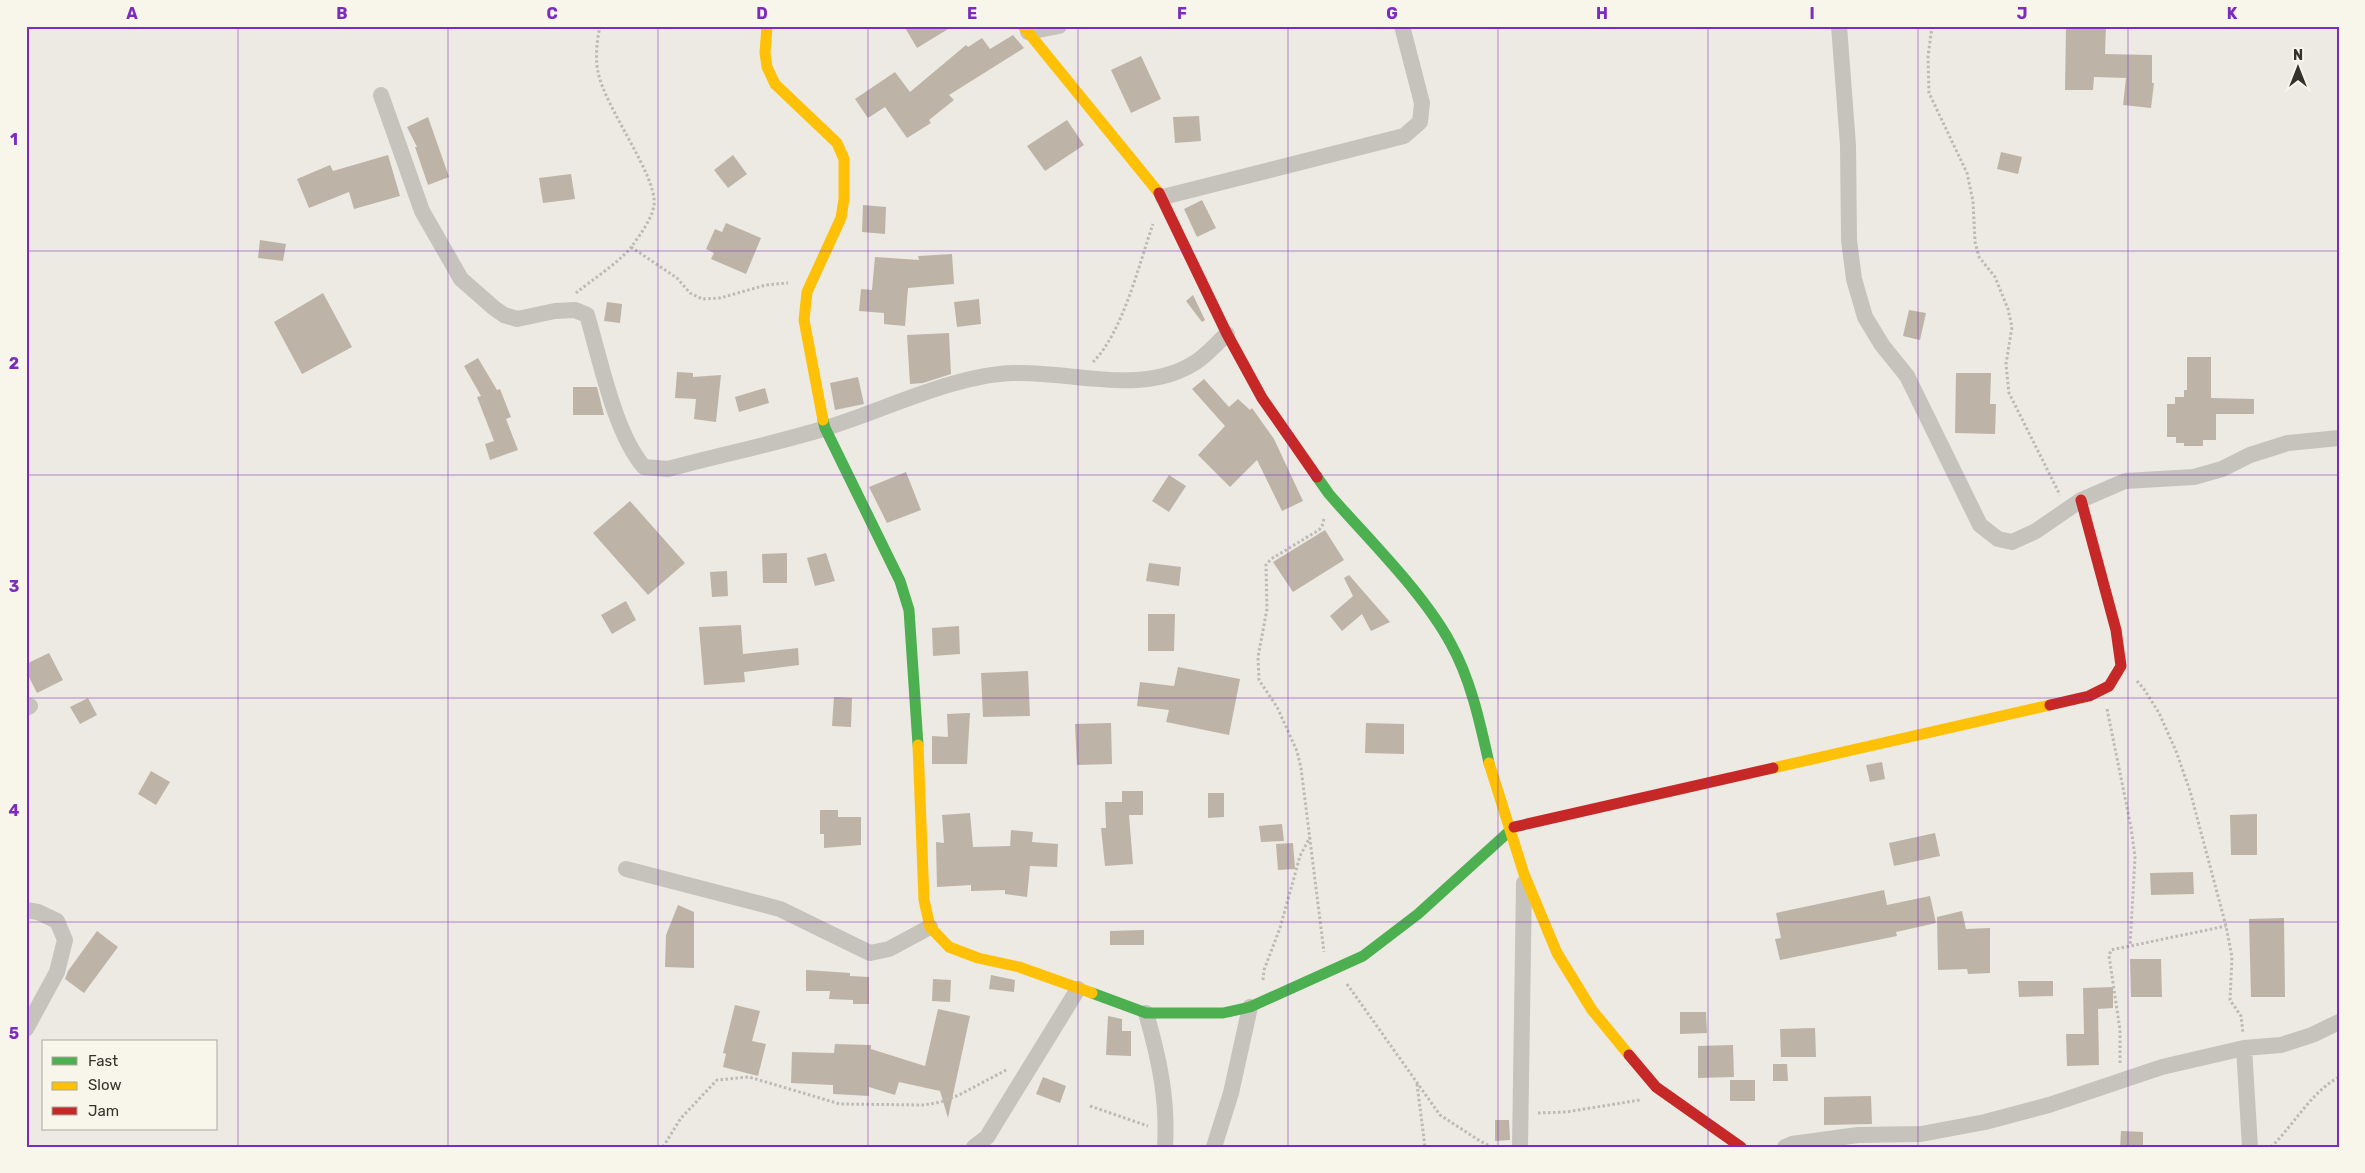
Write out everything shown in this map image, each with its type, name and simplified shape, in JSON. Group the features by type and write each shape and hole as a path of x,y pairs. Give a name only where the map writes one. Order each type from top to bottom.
{"street":[{"path":"767,26 764,53 767,67 775,84 837,142 844,159 844,199 840,218 807,292 804,320 825,428 900,581 909,610 922,816 924,900 930,927 948,947 978,958 1019,967 1146,1012 1223,1013 1255,1005 1363,956 1418,914 1511,828 2089,696 2112,681 2121,666 2116,630 2074,504"},
{"path":"1025,29 1059,26"},
{"path":"1163,197 1404,136 1420,122 1422,103 1402,26"},
{"path":"1839,26 1848,145 1849,240 1854,279 1865,317 1882,345 1907,376 1980,525 1998,539 2012,542 2036,531 2074,504 2125,481 2194,477 2222,469 2250,455 2288,443 2339,438"},
{"path":"1025,29 1094,110 1163,197 1227,334 1262,398 1294,447 1329,494 1432,612 1452,645 1475,703 1495,786 1511,828 1524,874 1557,953 1592,1010 1656,1087 1740,1147"},
{"path":"381,95 422,211 461,279 504,315 517,319 555,311 575,310 587,315 618,417 635,457 644,467 668,469 825,428 980,377 1013,372 1057,373 1132,380 1177,372 1197,361 1227,334"},
{"path":"626,869 780,909 870,953 878,953 889,949 930,927"},
{"path":"1520,1147 1524,874"},
{"path":"26,910 57,921 65,940 57,972 26,1029"},
{"path":"974,1147 987,1137 1078,989"},
{"path":"1214,1147 1255,1005"},
{"path":"1146,1012 1160,1063 1167,1115 1165,1141"},
{"path":"1785,1147 1800,1142 1852,1141 1921,1134 1986,1122 2050,1105 2162,1067 2244,1048 2281,1045 2312,1035 2339,1022"},
{"path":"2244,1048 2250,1147"}],"path":[{"path":"555,311 631,248 648,221 654,206 653,190 618,123 598,72 597,45 600,26"},
{"path":"1932,26 1928,57 1929,93 1967,173 1973,201 1975,242 1979,257 1995,277 2008,309 2012,327 2006,364 2009,393 2074,504"},
{"path":"1078,376 1097,357 1110,339 1131,289 1154,223"},
{"path":"631,248 677,278 690,293 702,299 720,298 779,283 811,284"},
{"path":"1329,494 1322,526 1271,558 1266,564 1268,609 1258,657 1259,680 1277,707 1297,751 1329,971 1345,982 1440,1115 1492,1147"},
{"path":"2121,666 2144,689 2159,713 2176,751 2195,809 2226,926 2232,957 2230,1000 2241,1016 2244,1048"},
{"path":"2102,689 2135,857 2130,946"},
{"path":"1255,1005 1264,970 1285,912 1300,856 1310,836"},
{"path":"2120,1081 2120,1030 2108,956 2111,950 2226,926"},
{"path":"663,1147 681,1118 716,1080 749,1077 840,1104 924,1105 941,1102 959,1095 1040,1052"},
{"path":"2271,1147 2290,1128 2314,1096 2328,1083 2339,1077"},
{"path":"1417,1084 1425,1147"},
{"path":"1520,1111 1546,1114 1668,1096"},
{"path":"1090,1106 1142,1123 1165,1141"}],"building":[{"path":"904,26 953,26 917,48"},
{"path":"2066,26 2106,26 2105,54 2152,55 2152,83 2154,83 2151,108 2123,105 2126,78 2094,77 2093,90 2065,90"},
{"path":"1013,35 1024,48 949,95 954,100 929,120 931,123 907,138 885,107 868,118 855,99 895,72 910,92 966,45 968,47 982,38 990,49"},
{"path":"1141,56 1161,99 1131,113 1111,70"},
{"path":"1199,116 1201,141 1175,143 1173,117"},
{"path":"428,117 449,177 428,185 415,147 417,147 407,127"},
{"path":"1067,120 1084,145 1045,171 1027,146"},
{"path":"2001,152 2022,157 2018,174 1997,169"},
{"path":"388,155 400,196 354,209 349,192 309,208 297,179 330,165 333,171"},
{"path":"733,155 747,174 728,188 714,170"},
{"path":"571,174 575,199 543,203 539,178"},
{"path":"1202,200 1216,228 1197,237 1184,209"},
{"path":"863,205 886,207 885,234 862,232"},
{"path":"726,223 761,238 746,274 711,259 714,253 706,249 715,229 722,232"},
{"path":"260,240 286,244 283,261 258,258"},
{"path":"952,254 954,284 908,288 905,326 884,324 884,313 859,311 861,289 872,290 875,257 919,260 918,256"},
{"path":"323,293 352,347 302,374 274,322"},
{"path":"1193,295 1205,320 1202,322 1186,301"},
{"path":"979,299 981,324 957,327 954,302"},
{"path":"607,302 622,304 620,323 604,321"},
{"path":"1909,310 1926,313 1920,340 1903,336"},
{"path":"949,333 951,374 923,383 910,384 907,335"},
{"path":"2187,357 2211,357 2211,398 2254,399 2254,414 2216,414 2216,440 2203,440 2203,446 2184,446 2184,443 2176,443 2176,437 2167,437 2167,404 2175,404 2175,397 2184,397 2184,390 2187,390"},
{"path":"478,358 497,390 500,389 511,417 506,419 518,450 490,460 485,444 494,441 477,397 481,396 464,366"},
{"path":"677,372 693,373 693,377 721,375 716,422 694,419 696,399 675,398"},
{"path":"1956,373 1991,373 1990,404 1996,404 1995,434 1955,433"},
{"path":"858,377 864,404 835,410 830,383"},
{"path":"1204,379 1229,407 1238,399 1250,410 1252,408 1274,439 1303,501 1282,511 1257,460 1230,487 1198,455 1225,426 1192,389"},
{"path":"573,387 597,387 604,415 573,415"},
{"path":"765,388 769,403 739,412 735,397"},
{"path":"906,472 921,510 887,523 869,487"},
{"path":"1169,475 1186,486 1169,512 1152,501"},
{"path":"630,501 685,563 648,595 593,533"},
{"path":"1325,530 1344,560 1293,592 1273,562"},
{"path":"787,553 787,583 763,583 762,554"},
{"path":"826,553 835,581 815,586 807,558"},
{"path":"1149,563 1181,567 1179,586 1146,581"},
{"path":"727,571 728,596 712,597 710,572"},
{"path":"1349,575 1390,622 1371,631 1362,614 1342,631 1330,616 1353,596 1344,578"},
{"path":"626,601 636,620 612,634 601,615"},
{"path":"1148,614 1175,614 1174,651 1148,651"},
{"path":"741,625 743,654 798,648 799,665 744,672 745,682 704,685 699,627"},
{"path":"959,626 960,654 933,656 932,628"},
{"path":"49,653 63,680 37,693 26,671 26,664"},
{"path":"1178,667 1240,679 1229,735 1166,722 1169,710 1137,706 1140,682 1174,686"},
{"path":"1028,671 1030,716 983,717 981,673"},
{"path":"834,697 852,698 851,727 832,726"},
{"path":"88,698 97,715 80,724 70,707"},
{"path":"970,713 967,764 932,764 932,736 948,737 947,714"},
{"path":"1111,723 1112,764 1077,765 1075,724"},
{"path":"1366,723 1404,724 1404,754 1365,753"},
{"path":"1882,762 1885,779 1870,782 1866,765"},
{"path":"151,771 170,782 156,805 138,794"},
{"path":"1122,791 1143,791 1143,815 1129,815 1133,864 1105,866 1101,828 1106,828 1105,802 1122,802"},
{"path":"1208,793 1224,793 1224,817 1208,818"},
{"path":"820,810 838,810 838,817 861,817 861,845 824,848 824,834 820,834"},
{"path":"970,813 973,847 1010,846 1011,830 1033,832 1032,842 1058,844 1057,867 1030,866 1027,897 1005,894 1005,890 971,891 971,885 937,887 936,842 944,843 942,815"},
{"path":"2257,814 2257,855 2231,855 2230,815"},
{"path":"1282,824 1284,841 1261,842 1259,826"},
{"path":"1935,833 1940,856 1894,866 1889,843"},
{"path":"1293,843 1295,869 1278,870 1276,844"},
{"path":"2193,872 2194,894 2151,895 2150,873"},
{"path":"1884,890 1887,905 1930,896 1936,923 1896,932 1897,936 1780,960 1775,939 1781,938 1776,913"},
{"path":"678,905 694,912 694,968 665,967 666,935"},
{"path":"1962,911 1966,929 1990,928 1990,973 1968,974 1967,969 1938,970 1937,917"},
{"path":"2284,918 2285,997 2251,997 2249,919"},
{"path":"1144,930 1144,945 1110,945 1110,931"},
{"path":"97,931 118,947 84,993 65,979 68,971"},
{"path":"2130,959 2161,959 2162,997 2131,997"},
{"path":"806,970 850,973 850,976 869,977 869,1004 853,1004 853,1000 829,999 830,991 806,991"},
{"path":"991,975 1015,980 1014,992 989,989"},
{"path":"933,979 951,980 950,1002 932,1001"},
{"path":"2018,981 2053,981 2053,996 2019,997"},
{"path":"2113,987 2113,1008 2098,1009 2099,1065 2067,1066 2066,1034 2084,1034 2083,988"},
{"path":"735,1005 760,1011 752,1041 766,1044 758,1076 723,1067 726,1054 723,1053"},
{"path":"938,1009 970,1016 948,1118 940,1091 899,1082 895,1095 869,1087 869,1096 833,1094 833,1085 791,1083 792,1052 834,1053 835,1044 871,1045 871,1049 925,1066"},
{"path":"1680,1012 1706,1012 1707,1033 1680,1034"},
{"path":"1108,1016 1122,1019 1122,1031 1131,1031 1131,1056 1106,1055"},
{"path":"1815,1028 1816,1057 1781,1057 1780,1029"},
{"path":"1733,1045 1734,1077 1698,1078 1698,1046"},
{"path":"1773,1064 1787,1064 1788,1081 1773,1081"},
{"path":"1043,1077 1066,1086 1060,1103 1036,1094"},
{"path":"1730,1080 1755,1080 1755,1101 1730,1101"},
{"path":"1871,1096 1872,1124 1824,1125 1824,1097"},
{"path":"1495,1120 1509,1120 1510,1140 1495,1141"},
{"path":"2121,1131 2143,1132 2143,1147 2120,1147"}],"traffic: fast":[{"path":"823,420 825,428 900,581 909,610 918,745"},
{"path":"1317,477 1329,494 1394,566 1439,624 1464,672 1478,717 1489,763"},
{"path":"1092,993 1146,1013 1223,1013 1250,1007 1363,956 1418,914 1514,827"}],"traffic: slow":[{"path":"767,26 765,53 767,67 775,84 837,143 844,159 844,199 841,218 807,292 804,320 823,420"},
{"path":"1023,26 1159,193"},
{"path":"1773,768 2050,705"},
{"path":"918,745 924,900 930,927 949,947 978,958 1019,967 1092,993"},
{"path":"1489,763 1524,874 1557,953 1592,1010 1629,1055"}],"traffic: jam":[{"path":"1159,193 1227,334 1262,398 1317,477"},
{"path":"2050,705 2089,696 2109,686 2121,666 2116,630 2081,500"},
{"path":"1514,827 1773,768"},
{"path":"1629,1055 1656,1087 1741,1147"}]}
